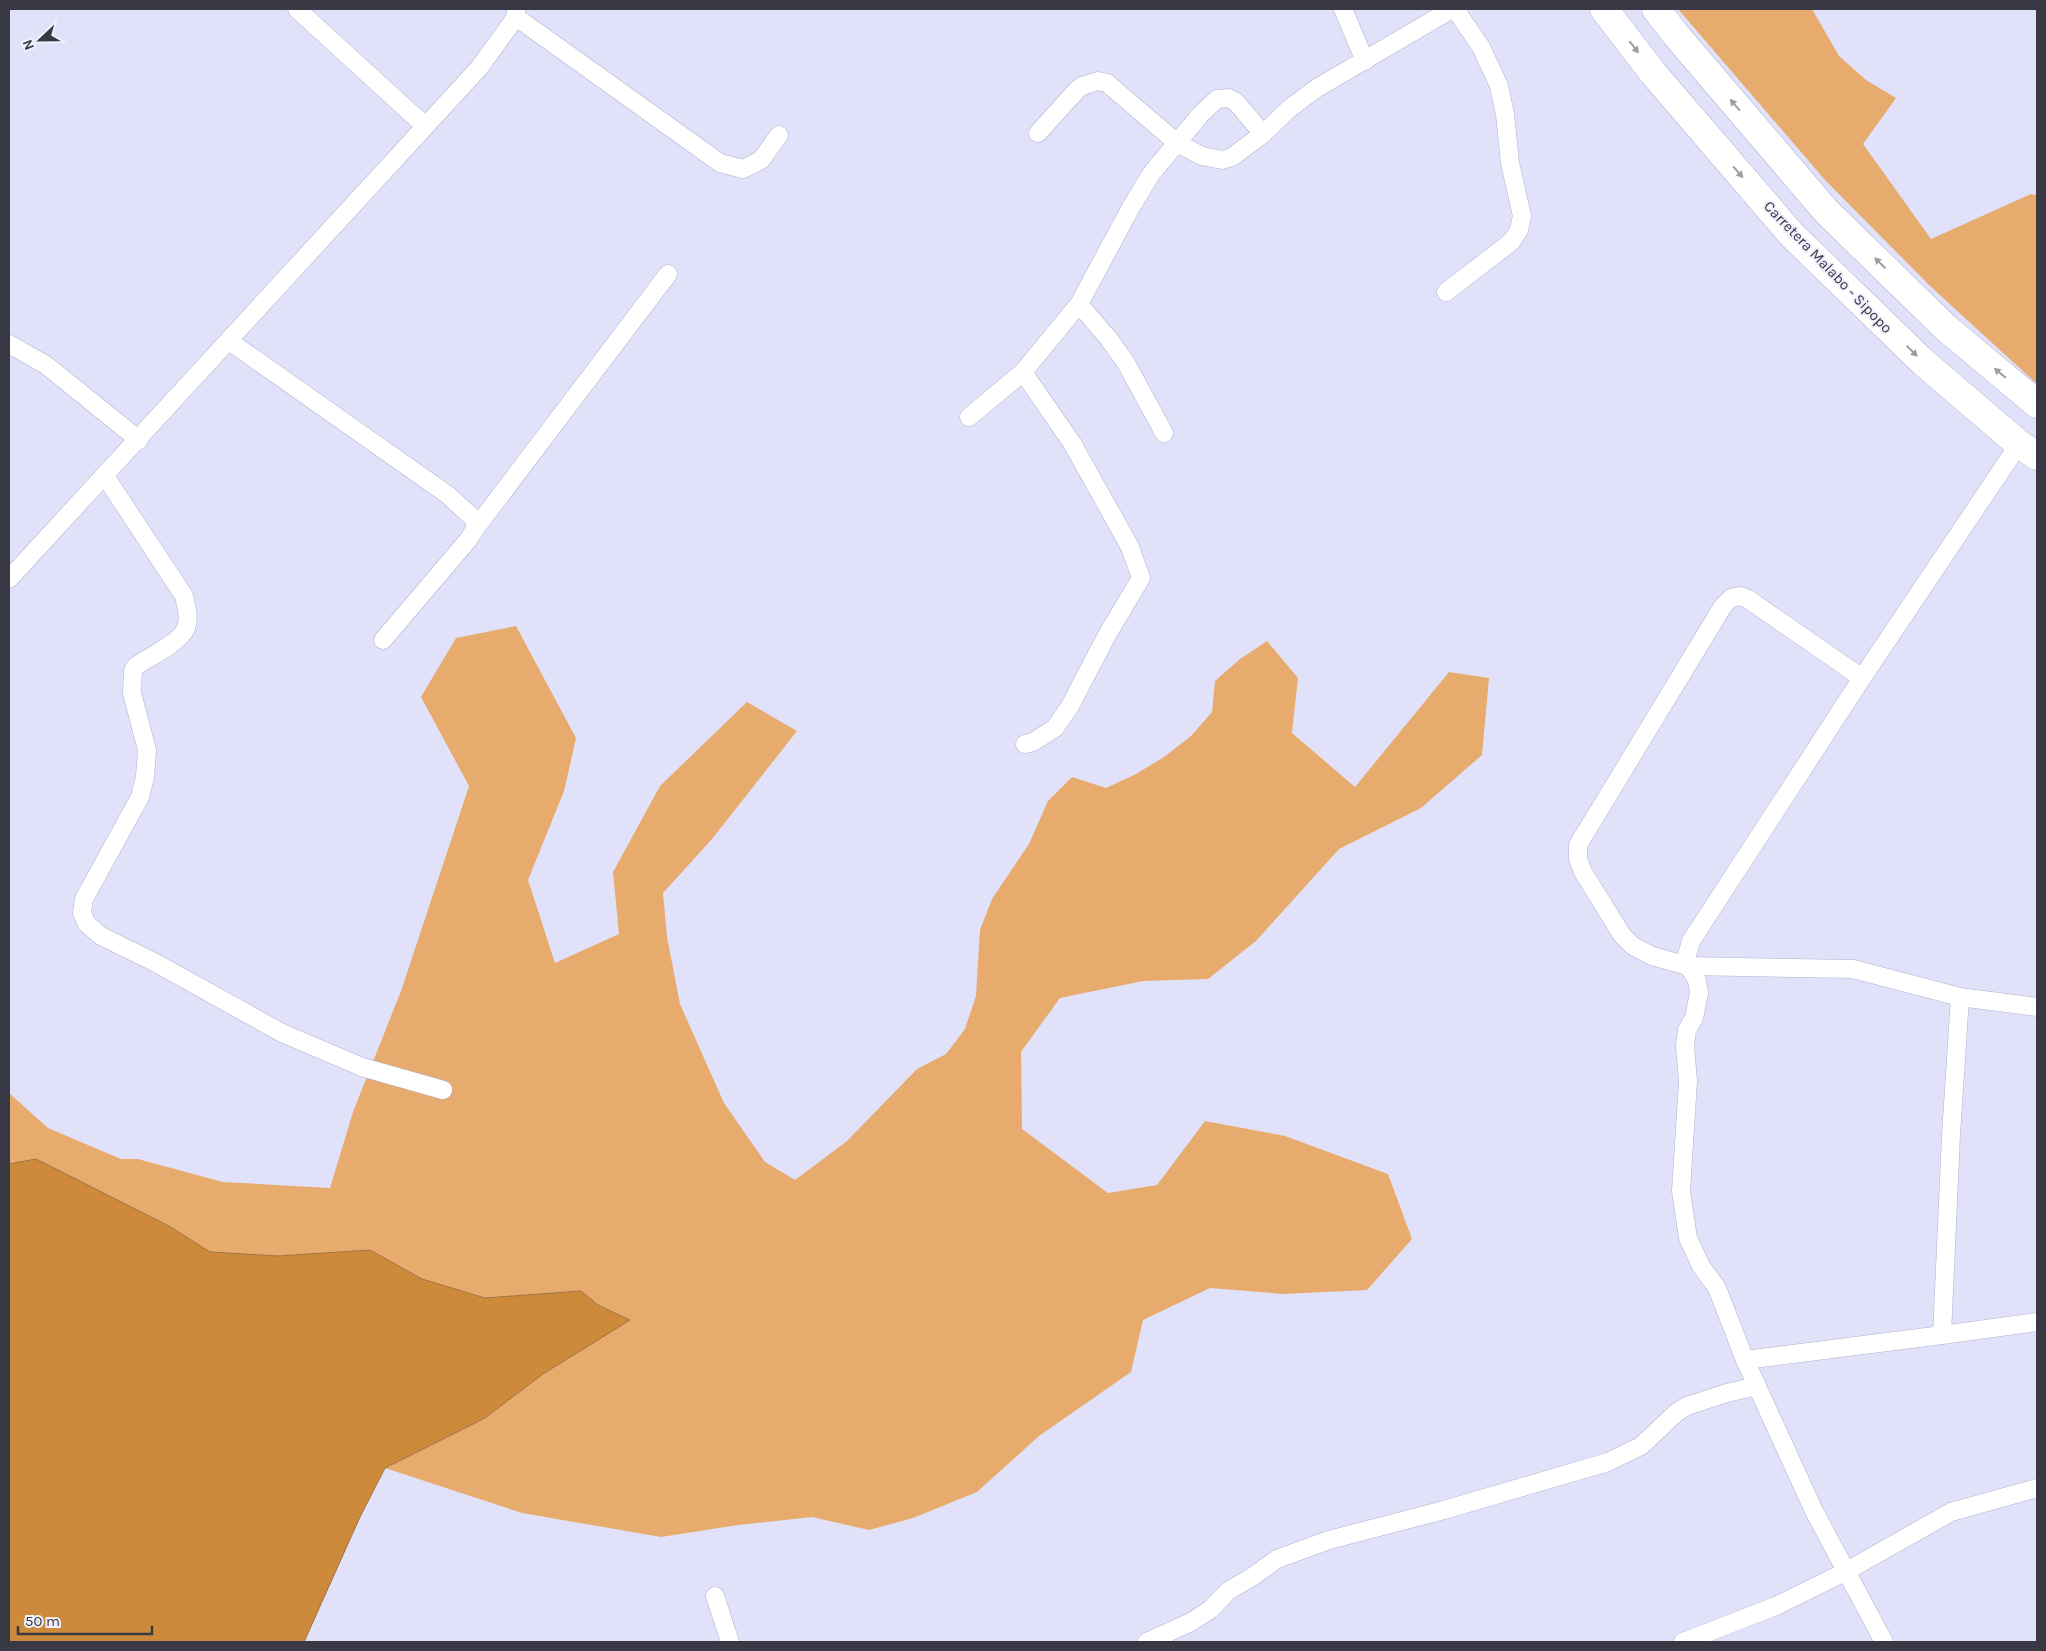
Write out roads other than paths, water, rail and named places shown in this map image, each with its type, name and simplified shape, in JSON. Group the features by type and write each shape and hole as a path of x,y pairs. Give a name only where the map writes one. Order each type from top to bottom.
{"highway":[{"name":"Carretera Malabo - Sipopo","path":"1604,9 1653,72 1792,235 1923,362 2028,450"},
{"path":"1656,9 1826,211 1945,327 2037,404"}],"street":[{"path":"298,9 426,126"},
{"path":"1343,9 1366,61"},
{"path":"1038,133 1077,90 1082,86 1098,81 1107,84 1120,94 1177,143 1202,156 1222,160 1232,157 1263,134 1290,108 1317,88 1454,9 1481,48 1498,86 1505,114 1510,163 1522,216 1519,230 1511,242 1446,292"},
{"path":"9,579 106,476 479,68 516,13 720,163 743,169 761,160 779,135"},
{"path":"969,417 1023,372 1079,304 1151,174 1201,114 1217,99 1228,98 1236,102 1263,134"},
{"path":"383,640 475,529 668,274"},
{"path":"1079,304 1109,339 1126,363 1164,433"},
{"path":"230,341 448,495 474,520 475,529"},
{"path":"9,344 46,365 139,440"},
{"path":"1023,372 1072,443 1130,547 1140,578 1107,635 1070,706 1055,728 1033,742 1024,744"},
{"path":"1884,1642 1814,1511 1745,1360 1717,1288 1701,1266 1688,1238 1680,1191 1688,1081 1686,1046 1687,1030 1694,1018 1699,993 1697,980 1688,966 1687,955 1691,941 1862,678 2028,450"},
{"path":"106,476 184,596 187,613 186,627 181,636 136,666 133,671 132,694 146,750 145,777 140,797 84,899 82,913 87,924 101,936 156,963 282,1033 362,1067 443,1090"},
{"path":"1862,678 1748,599 1740,596 1732,598 1723,606 1578,845 1578,859 1583,872 1622,935 1633,946 1652,956 1688,966 1853,969 1960,997 2037,1007"},
{"path":"1942,1335 1951,1135 1960,997"},
{"path":"1745,1360 2037,1322"},
{"path":"1146,1642 1191,1622 1211,1609 1228,1591 1277,1559 1329,1540 1444,1510 1608,1462 1641,1446 1677,1412 1687,1406 1727,1393 1757,1386"},
{"path":"1683,1642 1776,1606 1845,1572 1952,1512 2037,1488"},
{"path":"715,1596 730,1642"}]}
